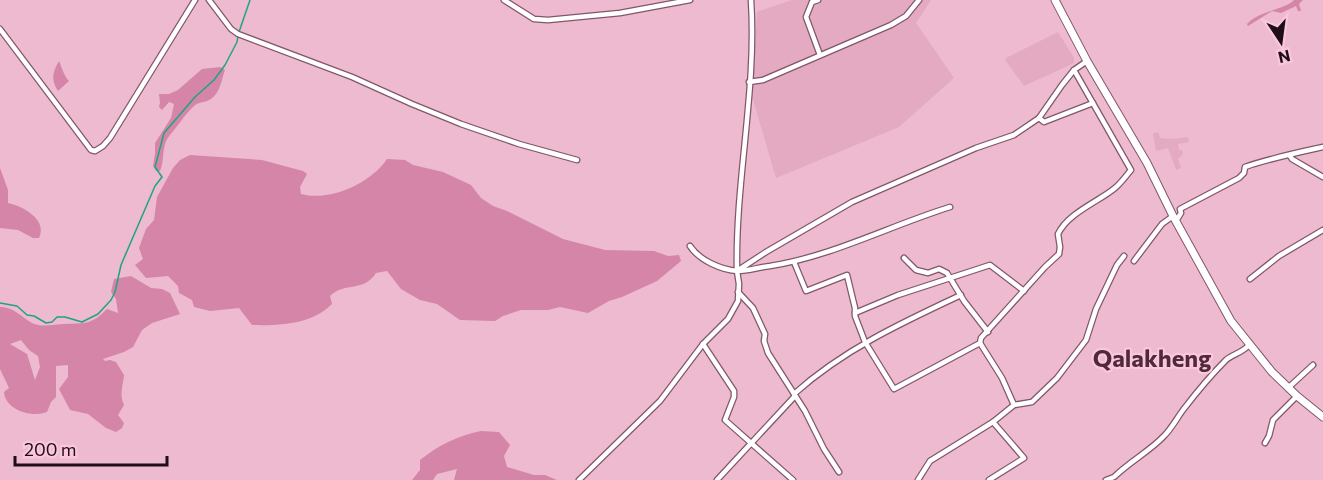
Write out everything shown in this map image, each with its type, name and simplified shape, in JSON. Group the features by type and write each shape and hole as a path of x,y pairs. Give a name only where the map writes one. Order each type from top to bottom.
{"main road":[{"path":"1055,0 1087,61 1147,163 1174,218 1231,321 1249,345 1288,388 1323,417"}],"street":[{"path":"0,28 95,151 104,146 110,138 195,0"},
{"path":"209,0 231,29 238,34 352,77 412,105 461,124 519,144 577,160"},
{"path":"504,0 534,19 548,20 620,13 690,0"},
{"path":"579,480 660,401 703,344 728,319 738,301 736,234 749,82 751,0"},
{"path":"818,0 812,3 806,17 820,55"},
{"path":"749,82 763,80 891,25 906,16 919,0"},
{"path":"737,271 852,202 946,161 1014,135 1039,118 1074,70 1087,61"},
{"path":"794,262 806,291 847,275 855,313 865,342 894,390 980,343 981,338 1059,254 1058,234 1063,225 1104,194 1113,190 1131,170 1074,70"},
{"path":"1039,118 1044,122 1093,103"},
{"path":"1134,261 1162,224 1181,213 1180,209 1239,178 1244,174 1245,167 1275,157 1290,156 1323,147"},
{"path":"1290,156 1323,177"},
{"path":"690,246 700,258 737,271 794,262 852,244 923,215 950,207"},
{"path":"1250,279 1279,256 1323,230"},
{"path":"918,480 930,461 993,422 1014,405 1032,402 1057,378 1086,340 1096,309 1117,265 1124,256"},
{"path":"904,258 916,270 928,273 939,269 947,273 988,332"},
{"path":"855,313 898,295 990,265 1024,291"},
{"path":"738,292 753,308 765,334 764,341 768,353 795,395 838,472"},
{"path":"717,480 795,395 825,367 865,342 961,295"},
{"path":"980,343 1002,378 1014,405"},
{"path":"703,344 734,391 734,397 724,420 793,480"},
{"path":"1106,480 1114,477 1157,443 1220,368 1233,355 1240,354 1249,345"},
{"path":"1288,388 1313,365"},
{"path":"1265,443 1273,420 1297,396"},
{"path":"989,480 1024,458 993,422"}],"shaded area":[{"path":"792,0 931,0 916,23 954,78 899,127 776,178 752,96 757,12"},
{"path":"1294,0 1303,0 1299,4 1301,11 1298,11 1296,6 1281,13 1272,11"},
{"path":"1272,11 1248,26 1247,24 1252,19"},
{"path":"1058,32 1074,58 1074,63 1024,86 1006,58"},
{"path":"59,61 69,81 58,91 53,76"},
{"path":"220,67 225,70 215,96 194,106 170,135 165,143 160,171 156,171 153,166 155,143 171,118 174,104 169,102 162,110 159,107 159,94 169,94 178,90 202,69"},
{"path":"1158,132 1160,138 1188,137 1189,142 1178,144 1183,154 1178,159 1181,168 1176,170 1168,148 1156,151 1153,134"},
{"path":"190,155 262,160 303,171 307,174 300,187 301,194 312,196 337,193 360,183 380,168 387,159 405,160 413,165 443,172 471,185 481,198 493,206 563,239 605,250 654,251 668,256 679,255 681,261 657,281 609,301 588,313 560,307 548,310 521,310 495,321 460,320 437,304 420,300 401,289 387,271 376,273 366,283 336,292 330,296 332,304 324,311 305,320 274,325 252,325 239,308 210,311 194,307 192,300 179,293 178,286 168,276 146,278 135,265 143,259 139,248 146,229 154,220 157,197 173,168 180,160"},
{"path":"0,168 8,190 8,203 27,211 37,220 41,231 39,238 33,238 18,230 0,228"},
{"path":"131,276 151,288 162,289 170,293 180,314 152,323 142,330 133,347 103,359 116,362 124,375 122,394 124,405 118,415 124,423 122,428 116,432 106,428 88,414 70,410 59,389 68,377 68,365 56,366 56,397 47,412 27,413 9,404 4,392 9,388 0,369 0,307 13,310 32,323 40,325 88,322 107,309 118,313 116,299 111,292 114,279","holes":["21,340 38,356 40,367 35,380 27,354 10,344"]},
{"path":"481,431 499,432 510,445 504,456 507,467 534,475 545,475 557,480 454,480 457,469 437,474 433,480 412,480 420,470 420,460 427,455 456,438"}],"waterway":[{"path":"239,32 250,0"},
{"path":"0,303 17,306 27,315 46,323 52,322 57,317 82,322 98,314 111,300 121,265 155,186 162,177 155,167 164,133 195,97 214,80 225,65 238,36"}],"district":[{"name":"Qalakheng","path":"1152,359"}]}
